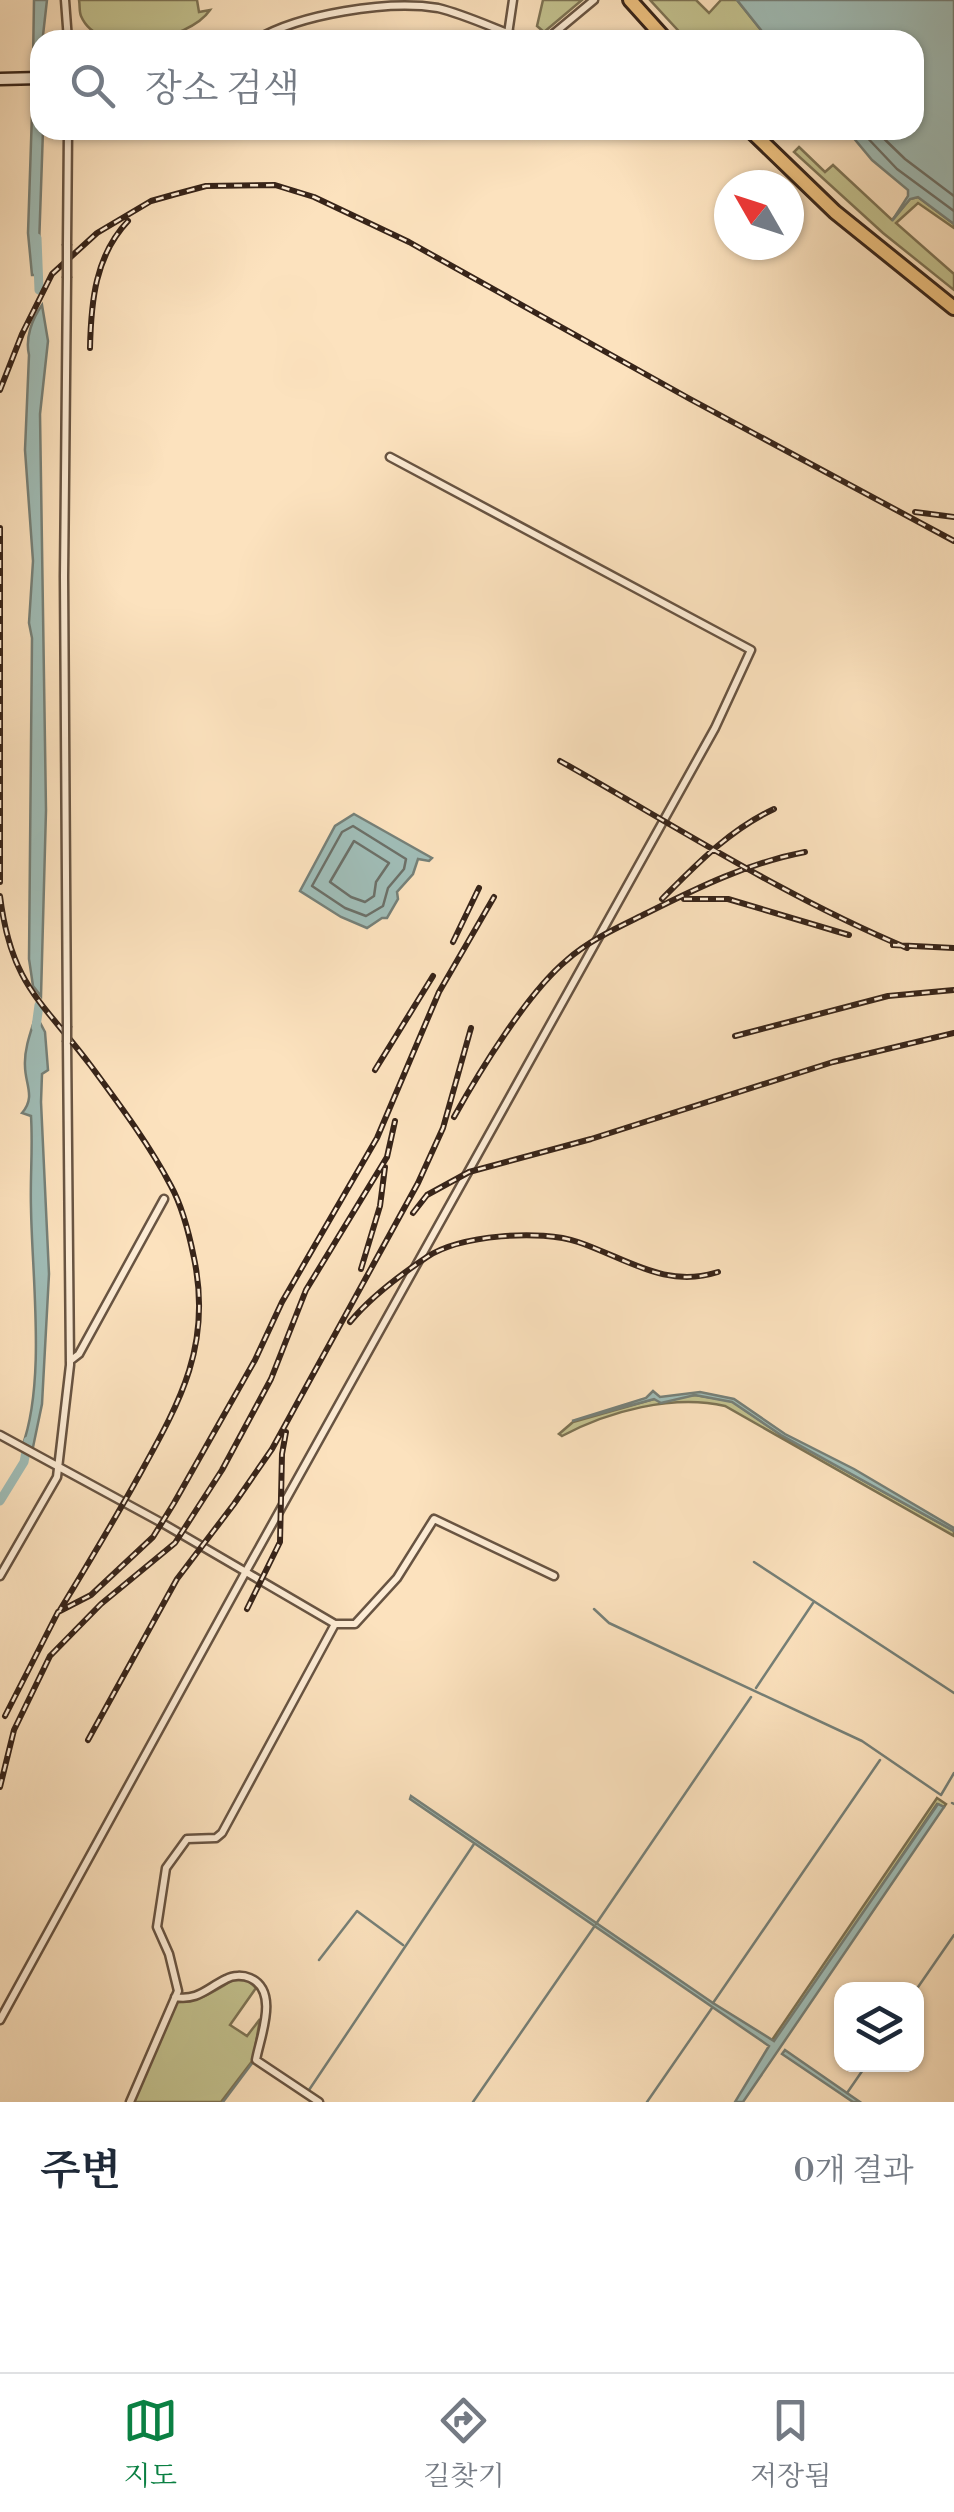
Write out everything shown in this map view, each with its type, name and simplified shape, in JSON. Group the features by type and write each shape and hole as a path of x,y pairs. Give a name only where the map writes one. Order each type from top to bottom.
{"highway":[{"path":"630,0 657,30"},
{"path":"760,140 834,212 954,308"}],"street":[{"path":"64,0 67,30"},
{"path":"509,30 513,0"},
{"path":"558,30 594,0"},
{"path":"275,30 339,11 403,6 437,8 497,30"},
{"path":"0,78 30,78"},
{"path":"0,1576 57,1477 70,1362 64,577 68,140"},
{"path":"0,2020 715,728 751,650 390,456"},
{"path":"70,1362 79,1354 164,1199"},
{"path":"0,1435 335,1624 355,1624 397,1578 434,1519 554,1576"},
{"path":"130,2102 178,1991 173,1964 157,1927 166,1868 187,1839 216,1838 222,1833 335,1624"},
{"path":"175,1996 196,1997 227,1978 238,1976 256,1982 266,1996 267,2008 256,2060 319,2102"}],"shaded area":[{"path":"79,0 197,0 199,12 210,10 184,30 93,30 81,16"},
{"path":"543,0 582,0 546,30 537,26"},
{"path":"650,0 696,0 709,13 721,0 737,0 761,30 678,30"},
{"path":"799,147 825,172 833,165 892,220 910,199 918,197 954,224 954,228 918,203 896,223 954,274 954,290 883,233 794,152"},
{"path":"695,1395 732,1401 781,1435 954,1531 954,1536 725,1406 684,1402 642,1407 559,1434 573,1422 654,1399"},
{"path":"937,1798 946,1804 944,1807 937,1804 781,2034 772,2040"},
{"path":"233,1980 248,1980 256,1988 230,2025 247,2036 260,2019 253,2060 221,2102 132,2102 175,2002 199,1998"}],"water":[{"path":"34,0 47,0 44,30 34,30"},
{"path":"737,0 954,0 954,224 918,197 910,199 892,221 908,190 872,160 855,140 924,140 924,30 761,30"},
{"path":"31,140 43,140 38,275 32,275 28,233"},
{"path":"42,305 48,341 40,414 46,810 41,996 33,986 29,959 29,623 33,561 25,450 28,342 32,322"},
{"path":"354,814 432,858 418,859 413,874 397,892 398,899 387,918 367,928 300,891 335,826"},
{"path":"36,1015 45,1032 48,1070 42,1074 41,1102 49,1274 42,1404 32,1452 22,1447 34,1392 36,1329 31,1116 22,1113 29,1096 26,1053"},
{"path":"653,1391 660,1397 700,1392 734,1399 785,1434 854,1469 954,1531 781,1435 732,1402 695,1395 661,1403 654,1399 572,1421 646,1398"},
{"path":"411,1796 774,2041 938,1804 944,1807 743,2102 735,2102 769,2046 410,1799"},
{"path":"785,2050 860,2102 853,2102 782,2054"}],"waterway":[{"path":"37,238 39,290"},
{"path":"36,1027 39,1005"},
{"path":"0,1501 24,1462 28,1441"},
{"path":"754,1562 954,1693"},
{"path":"756,1688 813,1603"},
{"path":"594,1609 609,1623 862,1741 941,1795 954,1773"},
{"path":"596,1924 751,1697"},
{"path":"713,2003 880,1760"},
{"path":"309,2090 474,1844"},
{"path":"319,1960 357,1911 403,1945"},
{"path":"473,2102 594,1927"},
{"path":"922,1982 954,1935"},
{"path":"647,2102 712,2008"},
{"path":"223,2102 253,2062"},
{"path":"847,2093 861,2072"}],"railway":[{"path":"0,390 52,274 97,233 151,201 176,194 206,186 275,185 314,197 409,242 954,541"},
{"path":"90,348 97,280 108,249 128,221"},
{"path":"915,512 954,517"},
{"path":"0,528 0,882"},
{"path":"560,761 774,883 907,948"},
{"path":"662,899 728,838 774,809"},
{"path":"454,1117 521,1012 552,974 576,953 616,928 705,885 805,852"},
{"path":"453,942 479,888"},
{"path":"0,896 12,951 31,990 123,1110 171,1186 188,1230 199,1289 196,1345 180,1395 131,1490 60,1610"},
{"path":"5,1716 58,1612 91,1595 153,1537 174,1503 255,1360 282,1302 377,1138 439,992 494,897"},
{"path":"684,899 728,899 849,935"},
{"path":"893,945 954,948"},
{"path":"375,1070 433,976"},
{"path":"735,1036 888,996 954,990"},
{"path":"88,1740 177,1579 272,1449 418,1183 443,1128 471,1028"},
{"path":"413,1213 427,1195 469,1172 591,1139 833,1062 954,1033"},
{"path":"0,1787 14,1730 50,1656 101,1604 175,1543 222,1470 271,1379 306,1290 387,1157 395,1121"},
{"path":"361,1269 380,1206 385,1167"},
{"path":"350,1322 386,1287 427,1257 459,1244 501,1236 562,1238 646,1269 681,1277 718,1272"},
{"path":"247,1609 280,1542 286,1432"}]}
